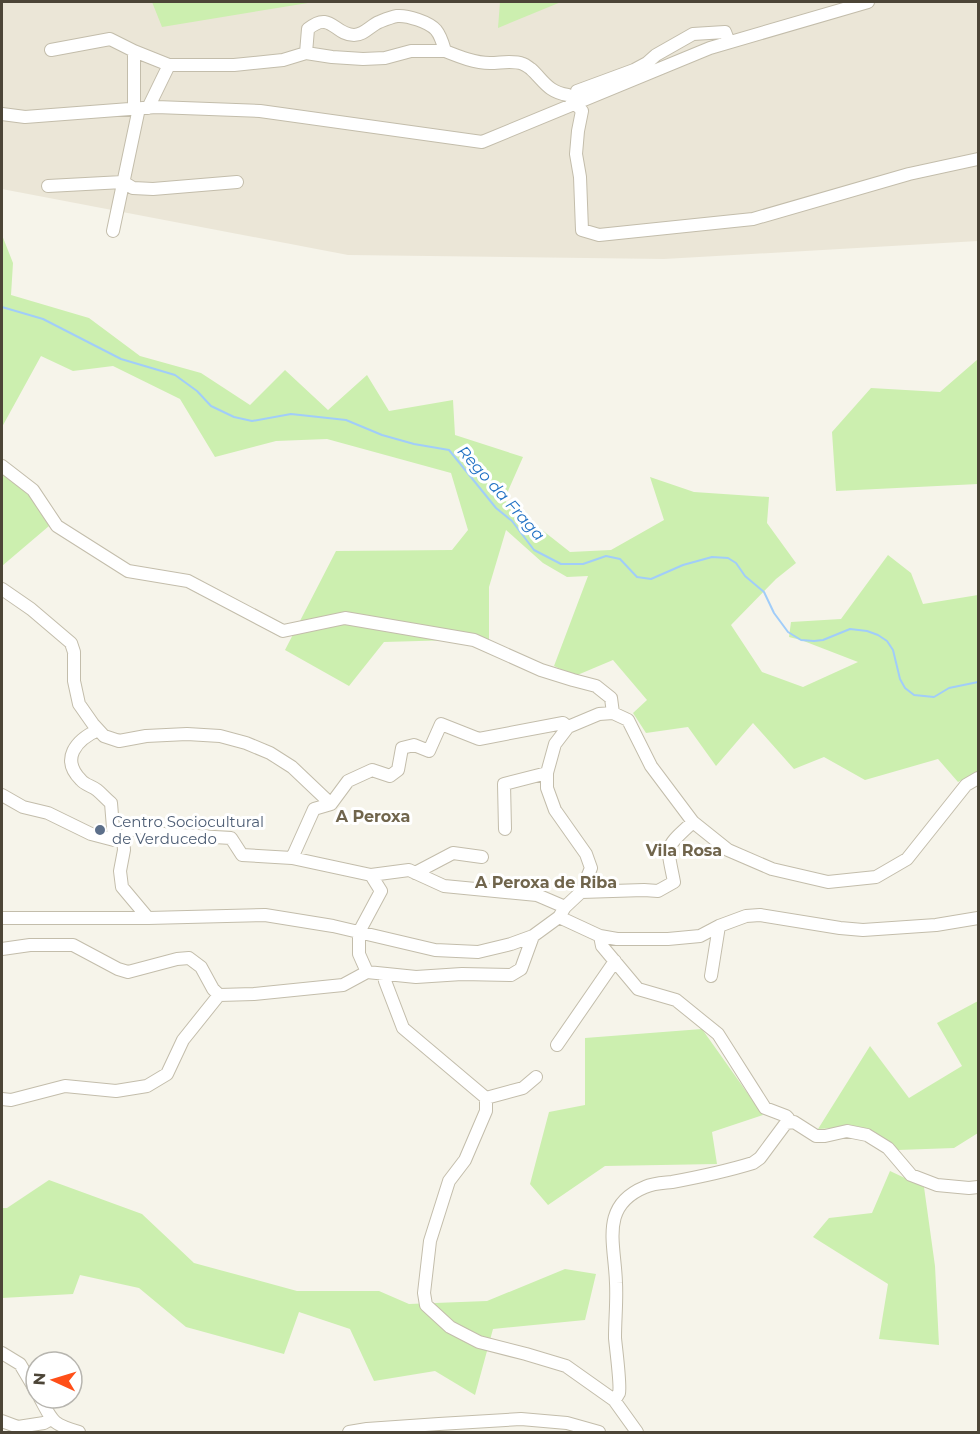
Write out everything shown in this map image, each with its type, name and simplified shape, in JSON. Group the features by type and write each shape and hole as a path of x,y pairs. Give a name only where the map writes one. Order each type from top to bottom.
{"street":[{"path":"2,114 26,117 140,108 260,111 482,142 710,48 843,5 868,2"},
{"path":"306,53 308,29 316,22 326,22 352,36 361,34 380,21 397,16 420,20 435,29 445,51"},
{"path":"575,103 577,91 634,70 693,34 725,32 729,42"},
{"path":"51,50 110,39 169,65 234,65 283,60 306,53 363,59 385,58 411,51 445,51 470,60 525,64 547,87 559,94 568,95 582,111 576,154 580,177 582,230 598,236 753,219 909,174 978,159"},
{"path":"113,231 140,108 134,51"},
{"path":"140,108 169,65"},
{"path":"48,186 123,182 133,188 153,189 237,182"},
{"path":"2,466 33,490 57,526 128,571 188,581 283,631 345,618 474,640 542,669 596,686 610,698 613,713"},
{"path":"2,589 32,609 71,643 74,652 74,681 79,704 104,736 119,741 146,736 187,734 220,736 246,742 292,767 331,804"},
{"path":"2,918 265,915 333,926 435,950 478,952 511,944 533,936 562,912 581,892 591,868 586,854 555,810 547,788 547,773 555,744 568,727 599,714 613,713 628,720 651,766 693,822 728,850 772,869 828,882 876,877 908,859 966,785 978,778"},
{"path":"292,858 314,808 331,804 348,781 372,770 390,776 398,770 402,748 414,746 429,751 441,724 479,739 563,723 568,727"},
{"path":"98,730 86,735 76,745 71,759 74,771 83,782 111,803 119,839 124,850 120,871 122,887 148,918"},
{"path":"505,829 504,784 547,773"},
{"path":"2,795 23,807 48,813 91,834 119,839 139,827 164,834 231,838 242,855 292,858 371,875 409,870 444,886 537,895 600,936 617,939 668,939 699,936 746,916 760,915 863,930 936,925 978,918"},
{"path":"581,892 658,891 674,882 668,850 672,841 693,822"},
{"path":"415,873 453,853 482,857"},
{"path":"367,972 359,954 359,932 381,891 371,875"},
{"path":"711,976 719,926"},
{"path":"2,949 30,945 73,945 128,972 189,958 201,967 213,989 219,994 254,994 343,985 367,972 416,977 462,974 511,975 520,969 533,936"},
{"path":"600,936 602,946 638,989 676,1000 717,1034 765,1108 786,1116 789,1122"},
{"path":"557,1045 615,961"},
{"path":"385,975 385,981 403,1028 486,1098 486,1111 465,1160 449,1181 430,1242 424,1293 426,1305 450,1327 479,1342 526,1353 566,1366 614,1401 638,1432"},
{"path":"2,1100 11,1100 65,1086 116,1091 147,1086 167,1074 183,1040 219,994"},
{"path":"486,1098 523,1088 536,1077"},
{"path":"614,1401 620,1391 615,1336 616,1279 612,1242 613,1224 616,1211 631,1195 646,1187 753,1163 760,1158 781,1128 789,1122 799,1124 816,1136 825,1137 847,1131 867,1135 888,1148 911,1174 938,1185 978,1187"},
{"path":"2,1353 20,1364 24,1371"},
{"path":"46,1410 56,1423 79,1432"},
{"path":"2,1421 19,1430 51,1419"},
{"path":"349,1432 521,1419 567,1423 599,1432"}],"shaded area":[{"path":"2,2 978,2 978,241 664,259 348,255 2,189"}],"green space":[{"path":"152,2 314,2 162,27"},
{"path":"500,2 561,2 498,28"},
{"path":"2,235 13,263 11,295 89,318 140,356 201,373 250,405 285,370 328,410 367,375 389,411 453,400 455,435 523,457 504,500 570,552 611,550 664,520 650,477 694,492 769,497 767,523 796,563 776,579 731,625 762,672 803,687 858,662 789,637 791,622 841,619 888,555 911,573 923,604 978,595 978,772 958,782 938,759 865,780 824,757 794,769 753,723 716,766 688,727 646,733 633,713 647,700 613,660 575,676 554,666 588,576 567,577 543,563 506,530 489,587 489,639 384,642 349,686 285,650 336,551 452,550 468,530 451,473 327,439 276,441 215,457 180,399 113,366 73,371 41,356 2,427"},
{"path":"978,359 978,484 836,491 832,432 871,388 940,392"},
{"path":"2,473 30,496 49,526 2,566"},
{"path":"978,1001 978,1133 954,1148 898,1150 853,1127 818,1129 870,1046 909,1098 962,1066 937,1023"},
{"path":"702,1029 763,1115 712,1132 717,1164 605,1166 548,1205 530,1184 549,1112 585,1105 585,1038"},
{"path":"890,1171 924,1187 935,1266 939,1345 879,1339 888,1284 813,1237 829,1218 872,1213"},
{"path":"49,1180 142,1214 194,1263 297,1291 379,1291 409,1304 487,1301 565,1269 596,1274 585,1320 493,1329 475,1395 435,1371 374,1381 350,1329 299,1312 284,1354 186,1327 139,1288 80,1275 73,1294 2,1298 2,1208 7,1208"}],"waterway":[{"name":"Rego da Fraga","path":"2,307 43,319 121,359 175,375 197,391 211,406 234,417 252,421 291,414 346,420 382,435 449,450 496,508 512,521 534,550 561,564 583,564 606,556 620,559 637,577 651,579 683,565 712,557 728,558 736,563 745,576 764,592 774,613 788,632 801,640 823,640 850,629 878,635 887,641 893,650 900,679 905,688 914,695 934,697 949,688 978,682"}],"place":[{"name":"Centro Sociocultural de Verducedo","path":"100,830"}],"district":[{"name":"A Peroxa","path":"373,816"},
{"name":"Vila Rosa","path":"684,850"},
{"name":"A Peroxa de Riba","path":"546,882"}]}
